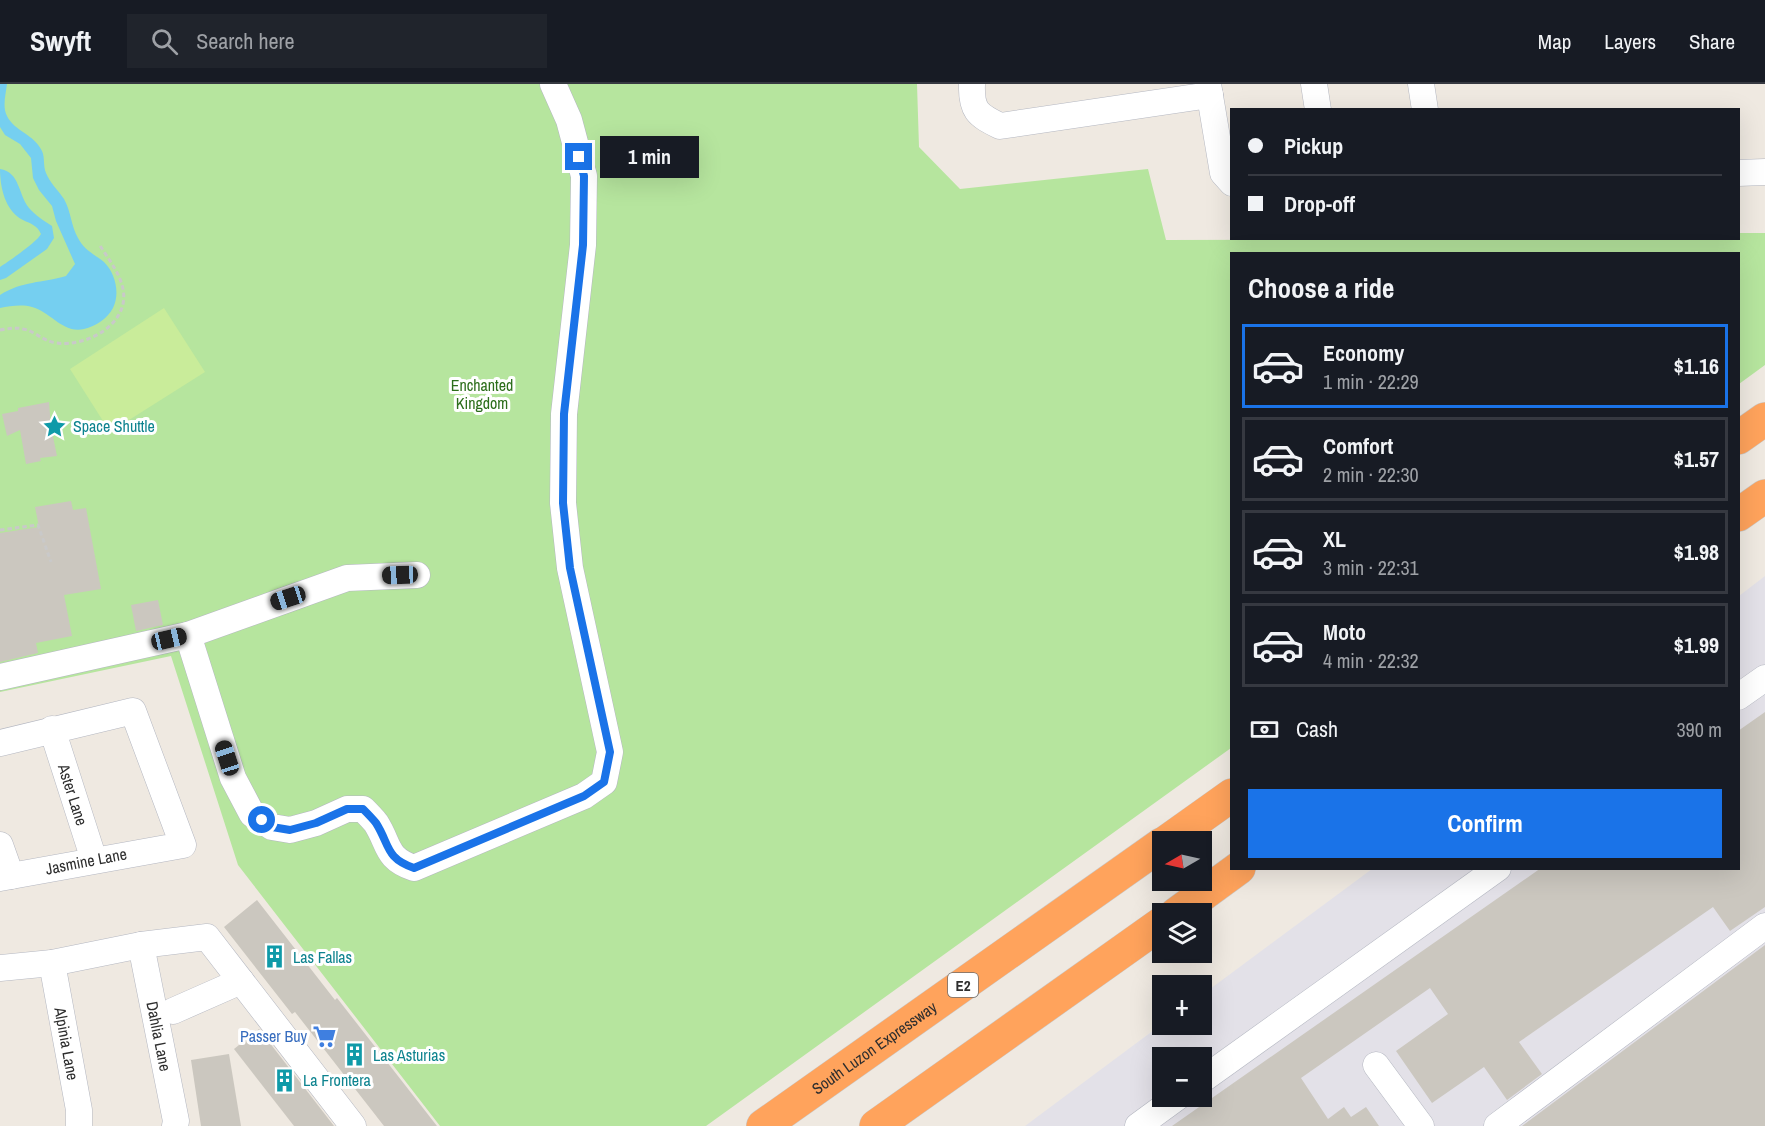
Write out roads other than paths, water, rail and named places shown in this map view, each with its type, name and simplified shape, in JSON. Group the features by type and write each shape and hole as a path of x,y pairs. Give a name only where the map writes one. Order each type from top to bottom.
{"highway":[{"path":"1740,437 1765,419"},
{"path":"1740,514 1765,496"},
{"name":"South Luzon Expressway","path":"1181,831 1230,796"},
{"name":"South Luzon Expressway","path":"763,1126 1152,851"},
{"path":"1191,903 1236,870"},
{"path":"876,1126 1152,930"}],"street":[{"path":"188,634 233,778 252,814 272,827 290,830 316,823 347,809 363,809 376,823 391,855 401,864 414,868 584,796 604,782 610,752 570,568 563,503 564,414 583,245 584,176 568,120 553,84"},
{"path":"972,84 975,110 984,119 999,126 1209,89 1223,174 1230,181"},
{"path":"1314,84 1318,108"},
{"path":"1421,84 1425,108"},
{"path":"1740,173 1765,172"},
{"path":"0,677 188,634 347,578 417,575"},
{"path":"1740,696 1765,678"},
{"name":"Jasmine Lane","path":"5,877 183,845 133,711 52,729"},
{"path":"0,743 52,729"},
{"name":"Aster Lane","path":"52,729 94,860"},
{"path":"0,845 5,877"},
{"path":"1212,1073 1495,870"},
{"path":"1497,1126 1765,926"},
{"path":"0,968 52,963 141,945 207,937 353,1126"},
{"name":"Dahlia Lane","path":"141,945 176,1121 175,1126"},
{"name":"Alpinia Lane","path":"52,963 79,1110 79,1126"},
{"path":"173,1011 241,981"},
{"path":"1377,1065 1421,1126"},
{"path":"1138,1126 1164,1107"}],"water":[{"path":"0,84 7,84 5,104 7,116 14,125 34,140 42,151 46,173 64,199 80,242 104,262 114,278 116,297 111,312 97,324 88,328 77,330 63,326 39,310 28,306 0,308 0,295 8,290 66,276 75,264 56,221 52,206 33,178 31,158 20,144 5,135 0,127"},
{"path":"0,169 7,171 15,179 29,208 52,226 54,238 47,249 0,280 0,267 29,246 41,234 36,227 17,216 8,205 1,183"}],"place":[{"name":"Space Shuttle","path":"55,426"},
{"name":"Las Fallas","path":"275,957"},
{"name":"Passer Buy","path":"325,1036"},
{"name":"Las Asturias","path":"355,1055"},
{"name":"La Frontera","path":"285,1080"}],"park label":[{"name":"Enchanted Kingdom","path":"482,394"}]}
